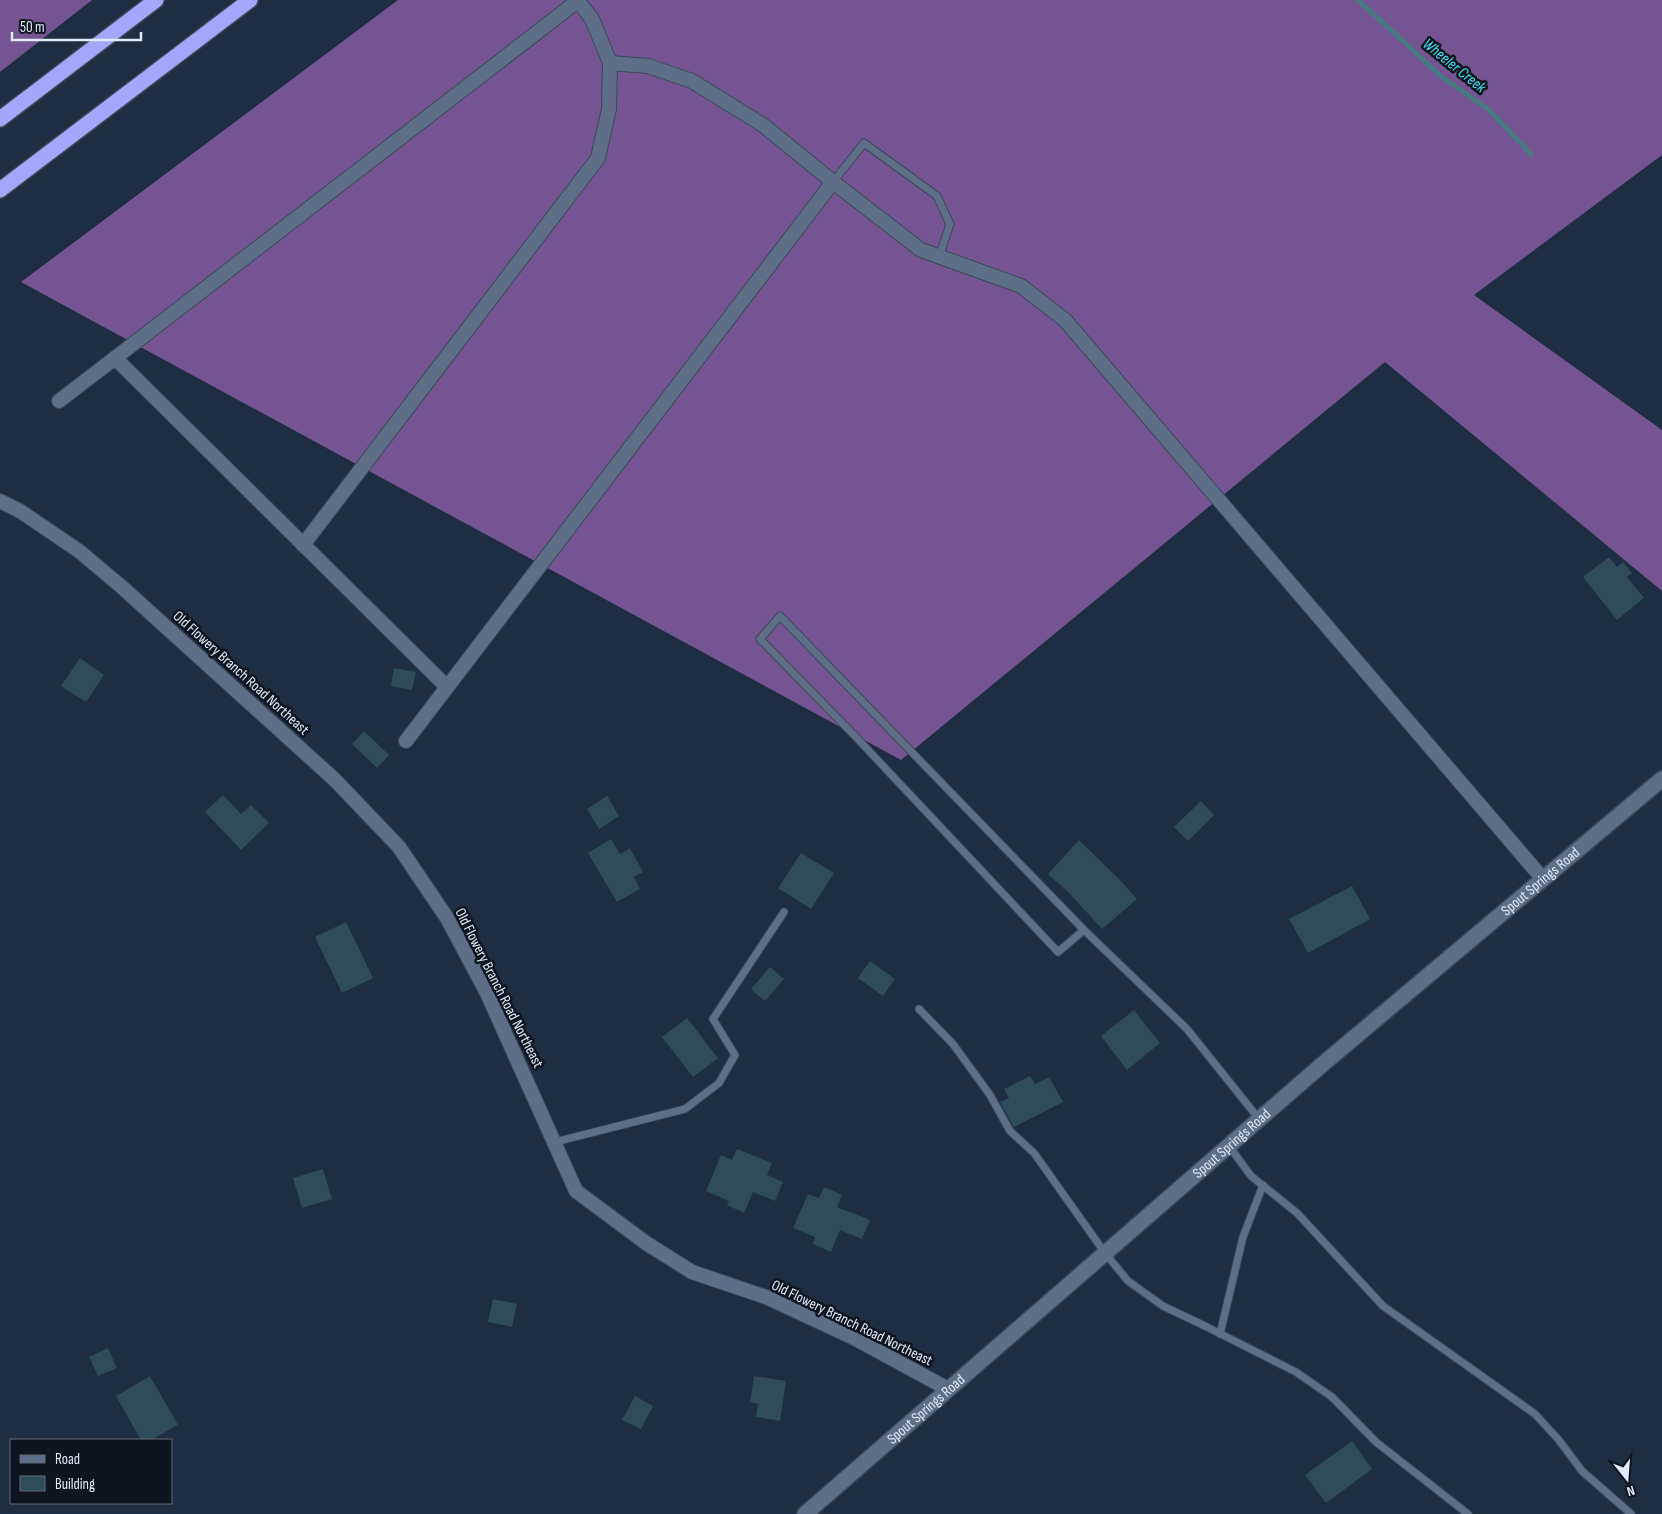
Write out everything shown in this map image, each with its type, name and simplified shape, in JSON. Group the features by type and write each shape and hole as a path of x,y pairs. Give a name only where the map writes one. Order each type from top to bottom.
{"highway":[{"path":"0,119 156,0"},
{"path":"0,190 250,0"}],"street":[{"path":"59,401 578,1 592,19 610,63 609,109 598,158 303,544"},
{"path":"610,63 648,66 692,81 763,125 920,250 1021,286 1065,320 1543,879"},
{"path":"406,741 833,182"},
{"path":"115,358 447,687"},
{"name":"Old Flowery Branch Road Northeast","path":"0,501 20,511 80,551 123,588 335,780 399,847 447,918 487,993 576,1191 646,1243 692,1272 766,1297 856,1339 948,1389"},
{"name":"Spout Springs Road","path":"805,1514 1259,1119 1662,779"}],"lane":[{"path":"833,182 864,143 937,196 950,224 939,257"},
{"path":"1084,930 1058,952 854,734 760,639 780,616 1084,930 1187,1030 1259,1119"},
{"path":"555,1142 685,1109 719,1083 735,1055 713,1019 784,912"},
{"path":"919,1009 953,1044 990,1095 1010,1131 1034,1153 1105,1253 1128,1280 1163,1306 1296,1372 1332,1397 1376,1442 1468,1514"},
{"path":"1229,1146 1251,1176 1297,1213 1383,1306 1535,1414 1558,1438 1582,1471 1631,1514"},
{"path":"1220,1334 1244,1237 1264,1185"}],"shaded area":[{"path":"0,0 92,0 0,72"},
{"path":"398,0 1662,0 1662,155 1474,295 1662,430 1662,591 1385,362 901,760 21,282"}],"building":[{"path":"1609,557 1617,567 1623,562 1632,573 1627,577 1644,598 1617,620 1583,577"},
{"path":"80,658 104,675 86,702 61,686"},
{"path":"394,668 416,672 412,690 391,686"},
{"path":"364,731 389,755 377,768 352,744"},
{"path":"223,795 241,814 251,805 269,823 241,850 205,812"},
{"path":"607,796 619,816 599,829 587,809"},
{"path":"1201,801 1214,815 1188,841 1174,827"},
{"path":"611,839 620,854 630,848 643,872 634,877 640,889 617,902 588,853"},
{"path":"1079,840 1137,899 1102,929 1068,892 1048,874"},
{"path":"801,853 834,873 811,909 778,888"},
{"path":"1352,886 1370,919 1308,953 1289,919"},
{"path":"346,922 373,978 342,993 315,937"},
{"path":"870,961 895,979 883,996 858,978"},
{"path":"770,967 784,979 765,1001 751,989"},
{"path":"1134,1010 1160,1043 1127,1070 1101,1036"},
{"path":"687,1018 718,1058 693,1077 662,1037"},
{"path":"1030,1076 1035,1084 1049,1077 1063,1102 1014,1127 1000,1102 1009,1098 1004,1089"},
{"path":"737,1149 772,1163 767,1175 783,1182 775,1201 753,1192 744,1213 727,1205 729,1201 706,1191 721,1155 732,1160"},
{"path":"323,1169 332,1199 302,1208 293,1178"},
{"path":"824,1187 842,1195 837,1207 870,1220 862,1239 840,1230 831,1252 813,1244 815,1237 793,1228 808,1194 819,1198"},
{"path":"493,1299 517,1304 512,1327 488,1322"},
{"path":"108,1348 117,1368 98,1376 89,1357"},
{"path":"150,1376 178,1425 153,1439 140,1439 116,1396"},
{"path":"754,1376 786,1381 780,1421 756,1417 758,1404 750,1402"},
{"path":"635,1396 653,1406 641,1429 622,1420"},
{"path":"1352,1441 1372,1469 1326,1503 1305,1475"}],"waterway":[{"name":"Wheeler Creek","path":"1358,0 1442,77 1489,110 1531,154"}]}
